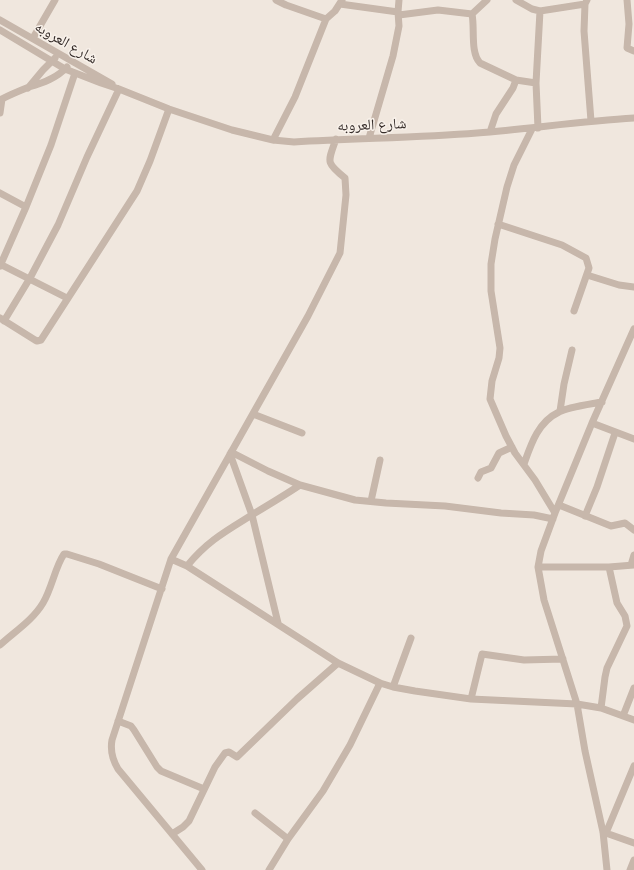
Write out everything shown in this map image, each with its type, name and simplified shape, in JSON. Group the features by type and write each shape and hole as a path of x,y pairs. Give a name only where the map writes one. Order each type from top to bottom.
{"street":[{"path":"34,38 55,0"},
{"path":"276,0 326,19"},
{"path":"369,138 393,56 399,26 399,0"},
{"path":"273,140 295,97 326,19 331,16 341,2 398,13 438,10 472,14 487,0"},
{"path":"516,0 532,9 540,11 586,2 585,38 591,121"},
{"path":"626,0 632,24 627,48 634,51"},
{"path":"540,11 535,128 514,165 498,224 491,264 491,291 500,348 490,398 512,447 524,464 554,516"},
{"path":"472,14 475,55 480,63 516,80 536,83"},
{"name":"شارع العروبه","path":"0,20 34,38 119,89"},
{"name":"شارع العروبه","path":"0,30 65,69 232,130 273,140 294,142 490,132 634,118"},
{"path":"28,88 59,54"},
{"path":"0,113 1,99 54,78 72,62"},
{"path":"67,298 30,278 0,265 26,207 51,145 75,73"},
{"path":"490,132 496,114 513,88 516,80"},
{"path":"119,89 87,157 58,225 30,278 2,319 35,340 41,340 136,191 150,161 169,108"},
{"path":"202,870 118,769 112,760 110,749 162,589 170,559 308,316 340,253 346,195 345,178 331,166 330,163 330,157 336,139"},
{"path":"0,193 26,207"},
{"path":"498,224 562,245 586,258 589,268 574,312"},
{"path":"587,275 619,285 634,287"},
{"path":"607,870 604,833 585,751 577,704 564,659 544,600 538,567 541,551 558,506 592,423 632,338 634,329"},
{"path":"560,411 564,384 572,350"},
{"path":"524,464 532,441 542,425 560,411 602,402"},
{"path":"253,414 302,433"},
{"path":"592,423 634,439"},
{"path":"585,516 597,487 615,433"},
{"path":"478,478 481,472 491,468 499,453 512,447"},
{"path":"230,453 300,485 355,500 445,506 501,513 554,516"},
{"path":"230,453 252,515 278,624"},
{"path":"371,501 380,460"},
{"path":"187,566 209,542 227,529 300,485"},
{"path":"558,506 611,526 624,523 634,530"},
{"path":"0,645 25,623 42,605 49,593 63,555 65,554 99,564 162,589"},
{"path":"538,567 609,567 632,565 634,555"},
{"path":"170,559 187,566 338,663 380,683 392,687 471,699 577,704 601,708 634,720"},
{"path":"601,708 607,668 626,626 626,616 617,603 609,567"},
{"path":"392,687 411,638"},
{"path":"471,699 482,654 524,660 564,659"},
{"path":"172,834 189,821 215,767 225,753 229,752 236,757 297,699 338,663"},
{"path":"269,870 288,839 323,791 350,745 380,683"},
{"path":"623,716 634,688"},
{"path":"118,721 131,726 157,767 204,789"},
{"path":"604,833 634,766"},
{"path":"255,813 288,839"},
{"path":"604,833 634,843"},
{"path":"630,870 634,860"}]}
